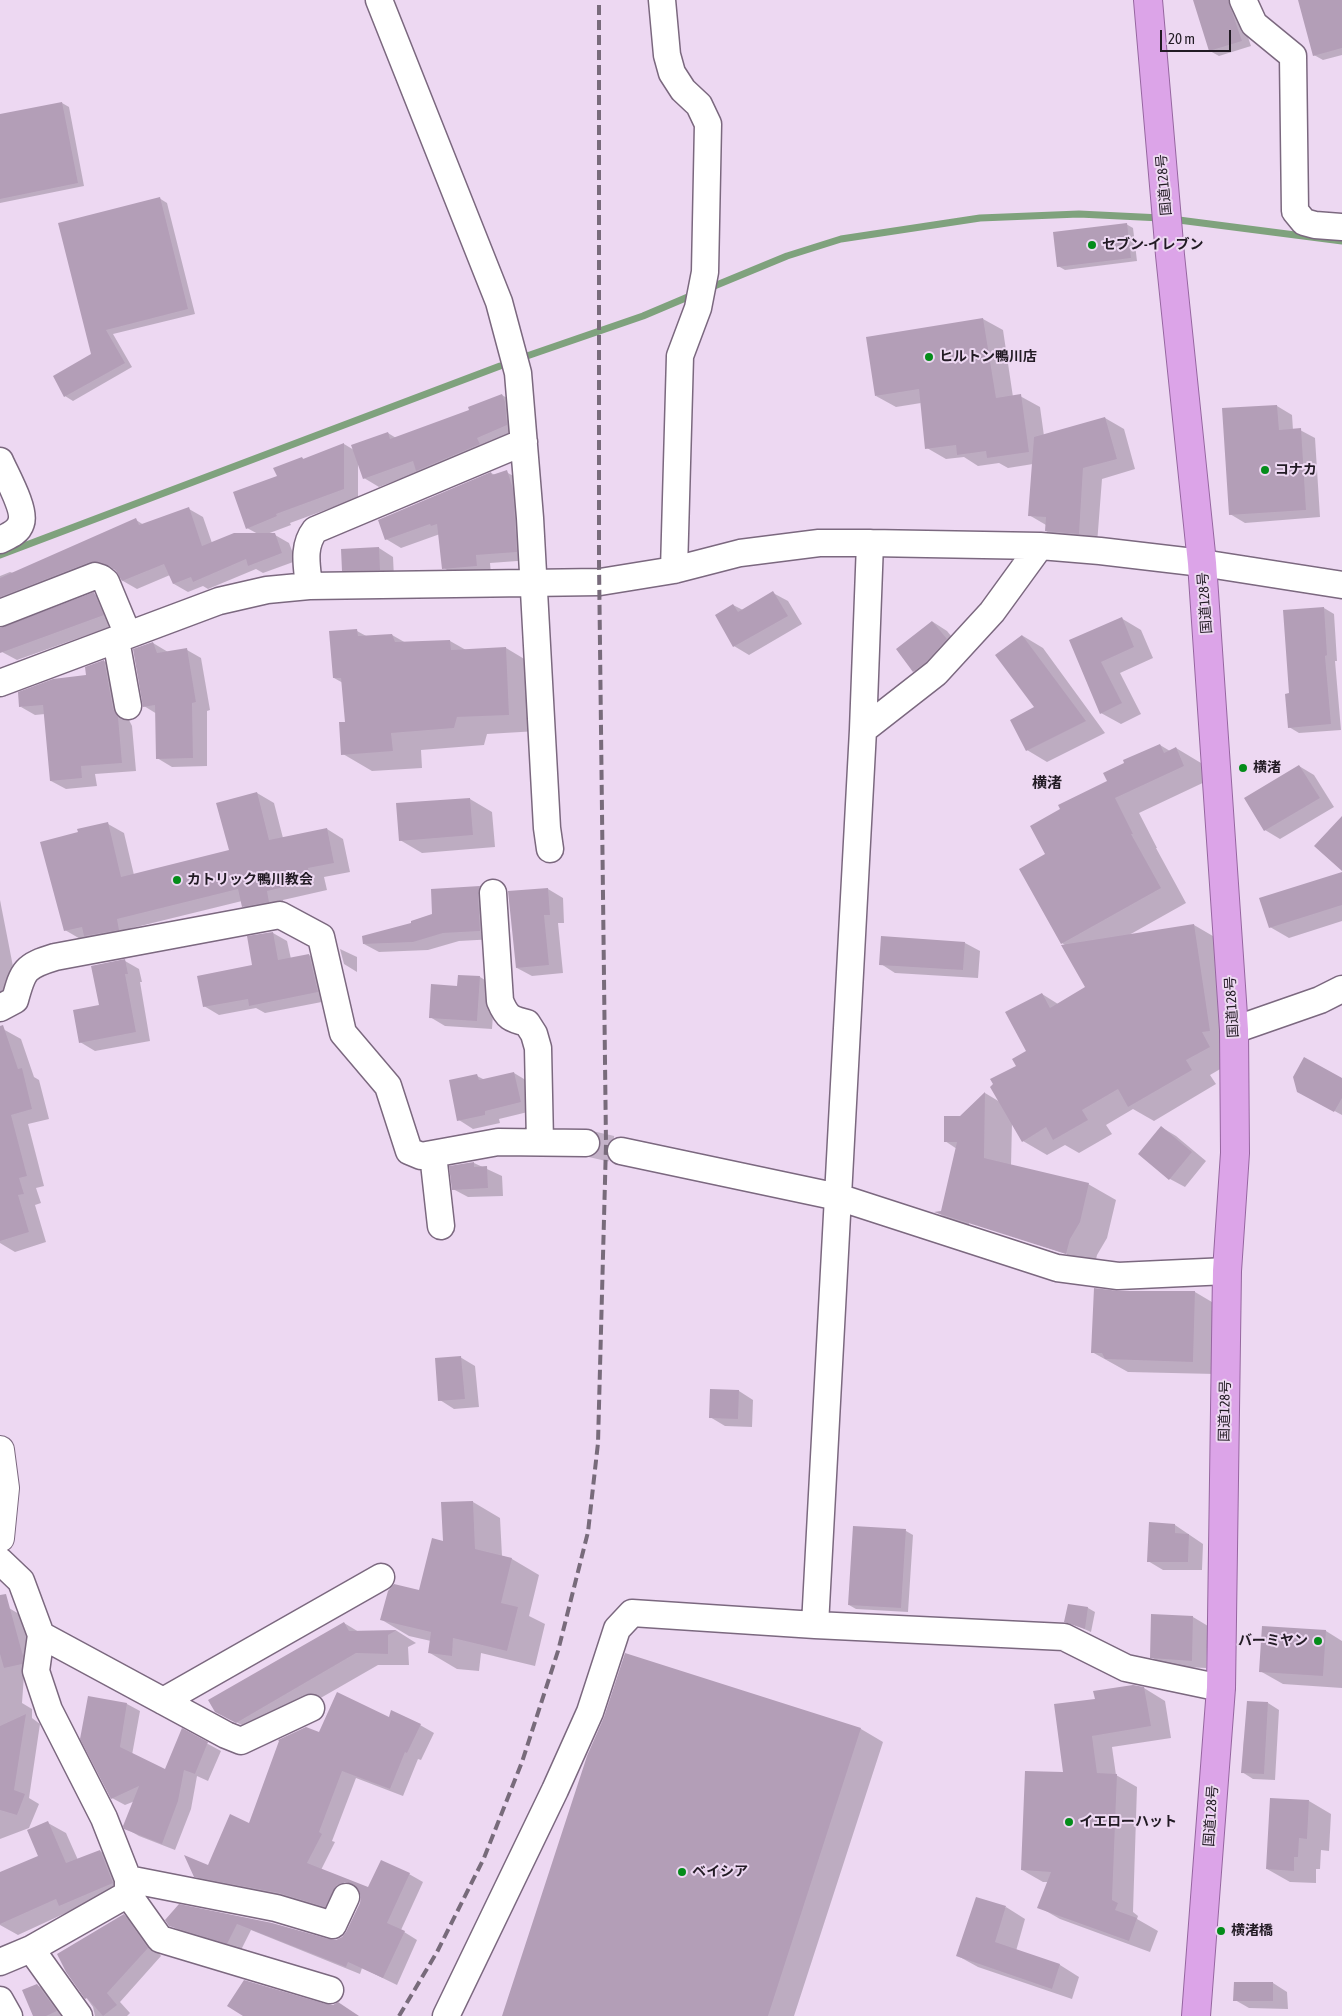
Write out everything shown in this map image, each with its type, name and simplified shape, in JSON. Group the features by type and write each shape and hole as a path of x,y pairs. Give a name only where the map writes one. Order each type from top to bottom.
{"highway":[{"name":"国道128号","path":"1148,0 1170,255 1202,563 1234,1030 1235,1153 1227,1271 1221,1688 1196,2016"}],"street":[{"path":"379,0 496,294 512,345 518,373 534,584 550,849"},
{"path":"662,0 667,55 672,73 683,90 699,105 708,124 705,272 698,308 680,356 674,570"},
{"path":"1243,0 1254,24 1292,56 1295,211 1304,222 1342,228"},
{"path":"309,586 306,549 308,539 315,530 524,442"},
{"path":"0,461 22,513 21,524 12,535 0,540"},
{"path":"1,679 122,638 219,601 267,590 309,586 600,582 674,570 740,553 819,543 1040,546 1202,563 1342,586"},
{"path":"816,1625 863,730 870,543"},
{"path":"863,730 936,673 992,612 1040,546"},
{"path":"0,613 95,576 101,578 106,582 122,638 128,706"},
{"path":"493,893 500,1002 506,1014 515,1020 527,1023 534,1034 538,1048 540,1142"},
{"path":"0,1008 15,1000 21,978 33,964 55,956 280,914 321,937 343,1034 388,1086 409,1151 421,1156 498,1142 586,1143"},
{"path":"1234,1030 1320,1000 1342,989"},
{"path":"622,1151 838,1197 1056,1268 1118,1276 1227,1271"},
{"path":"433,1154 441,1226"},
{"path":"0,1450 5,1488 0,1538"},
{"path":"0,1561 21,1581 41,1635 36,1671 49,1710 104,1818 128,1886 160,1939 330,1990"},
{"path":"164,1701 381,1577"},
{"path":"446,2016 555,1790 590,1712 617,1629 632,1613 816,1625 1064,1637 1126,1668 1221,1688"},
{"path":"41,1635 226,1735 241,1741 311,1708"},
{"path":"0,1962 31,1949 128,1886 276,1908 333,1925 346,1897"},
{"path":"31,1949 79,2016"},
{"path":"0,2000 9,2016"}],"building":[{"path":"1193,0 1228,0 1242,41 1209,51"},
{"path":"1298,0 1342,0 1342,48 1313,56"},
{"path":"62,102 78,183 0,199 0,114"},
{"path":"160,197 188,309 106,330 125,363 64,397 53,376 91,354 58,223"},
{"name":"セブン-イレブン","path":"1127,223 1131,258 1057,267 1053,232"},
{"path":"983,318 996,398 1021,394 1029,452 987,458 986,451 957,455 956,445 925,449 919,389 875,396 866,337"},
{"path":"502,394 505,402 507,425 477,438 480,444 416,471 413,461 363,479 351,445 388,432 390,439 469,410 468,407"},
{"name":"コナカ","path":"1277,405 1279,430 1301,428 1306,510 1229,515 1222,408"},
{"path":"1105,417 1117,459 1083,468 1079,534 1045,531 1046,517 1028,516 1034,437"},
{"path":"344,443 344,489 276,514 277,516 246,529 233,492 277,476 273,468"},
{"path":"507,470 513,489 517,552 476,555 477,566 442,569 437,524 431,526 430,524 385,540 378,520 491,472 492,475"},
{"path":"189,507 202,546 234,533 275,533 282,553 248,566 246,559 193,582 191,577 173,584 164,564 122,581 116,571 110,566 100,562 90,562 0,597 0,578 136,518 139,525"},
{"path":"379,547 380,570 342,571 341,549"},
{"path":"773,591 788,616 733,647 715,615 733,604 738,612"},
{"path":"94,592 104,615 0,653 0,628"},
{"path":"1324,607 1327,655 1325,656 1331,724 1288,728 1285,694 1289,693 1283,610"},
{"path":"1122,617 1134,647 1101,662 1122,703 1100,714 1069,640"},
{"path":"932,621 947,639 926,662 913,672 896,649"},
{"path":"357,629 358,636 392,634 395,642 450,640 451,650 506,647 509,715 457,717 454,728 391,733 393,751 341,755 339,722 345,722 341,678 333,678 329,631"},
{"path":"1022,635 1086,721 1026,751 1010,720 1034,707 995,655"},
{"path":"153,642 157,653 187,648 196,702 192,703 193,758 156,759 155,705 143,707 133,649"},
{"path":"104,660 113,709 118,717 122,763 81,766 82,778 50,781 43,705 19,707 18,692 53,679 86,675 85,667"},
{"path":"1160,744 1164,753 1176,747 1184,766 1115,798 1133,834 1131,834 1161,888 1061,944 1019,869 1045,854 1030,826 1060,809 1058,805 1107,781 1103,773 1124,763 1123,760"},
{"path":"1299,765 1320,798 1264,831 1244,798"},
{"path":"257,792 269,840 327,828 334,863 308,868 311,881 267,891 269,902 242,907 238,889 117,919 119,930 84,936 82,927 64,931 40,842 78,832 77,829 108,822 121,877 229,850 216,803"},
{"path":"470,798 473,835 399,841 396,803"},
{"path":"1342,816 1342,871 1314,846"},
{"path":"1342,872 1342,905 1269,928 1259,898"},
{"path":"480,886 478,894 480,931 443,933 413,942 363,944 362,936 411,923 411,921 432,914 431,889"},
{"path":"548,888 550,915 544,915 549,965 516,968 508,891"},
{"path":"1194,924 1210,1031 1202,1032 1210,1047 1186,1060 1192,1070 1128,1107 1118,1089 1082,1110 1088,1120 1053,1140 1046,1127 1022,1142 990,1087 993,1084 990,1079 1016,1066 1012,1059 1026,1051 1005,1012 1042,993 1050,1008 1085,987 1061,945"},
{"path":"273,932 278,960 309,954 318,992 249,1006 248,999 203,1007 197,976 252,965 247,936"},
{"path":"881,936 965,942 963,970 879,965"},
{"path":"125,959 128,974 125,974 136,1032 79,1043 73,1010 99,1005 91,966"},
{"path":"458,975 480,976 477,1021 429,1018 431,984 457,986"},
{"path":"3,1025 18,1069 22,1068 32,1109 11,1115 27,1176 19,1178 24,1194 18,1195 29,1232 0,1241 0,1026"},
{"path":"1304,1057 1342,1078 1342,1098 1334,1112 1297,1092 1293,1077"},
{"path":"514,1072 521,1102 485,1111 485,1115 457,1121 449,1080 477,1074 479,1080"},
{"path":"985,1092 984,1158 1089,1183 1080,1222 1070,1239 1066,1254 934,1212 941,1211 957,1142 944,1142 944,1116 960,1116"},
{"path":"1161,1126 1192,1152 1169,1180 1138,1154"},
{"path":"474,1162 474,1167 487,1166 488,1188 452,1190 449,1166"},
{"path":"1094,1288 1119,1291 1195,1291 1193,1362 1105,1359 1102,1353 1091,1353"},
{"path":"461,1356 465,1399 438,1401 435,1358"},
{"path":"710,1389 739,1390 738,1419 709,1418"},
{"path":"473,1501 475,1549 512,1558 501,1603 518,1607 507,1651 453,1638 452,1656 428,1653 431,1632 380,1620 388,1591 394,1584 419,1590 432,1538 443,1541 441,1502"},
{"path":"1149,1522 1175,1524 1175,1533 1189,1534 1188,1562 1147,1562"},
{"path":"853,1526 906,1529 901,1608 848,1605"},
{"path":"6,1594 23,1656 22,1664 4,1668 0,1654 0,1595"},
{"path":"1068,1604 1088,1607 1085,1629 1064,1622"},
{"path":"1151,1614 1193,1616 1192,1661 1150,1658"},
{"path":"344,1622 349,1631 397,1630 388,1635 388,1654 356,1653 236,1723 215,1712 208,1700"},
{"path":"1262,1626 1326,1630 1323,1676 1259,1672"},
{"name":"ベイシア","path":"625,1653 861,1728 768,2016 502,2016 587,1756 604,1717"},
{"path":"1133,1685 1144,1687 1151,1726 1092,1736 1097,1773 1117,1774 1112,1900 1118,1903 1115,1910 1137,1918 1129,1941 1037,1908 1051,1872 1021,1870 1025,1771 1063,1772 1054,1704 1095,1699 1093,1691"},
{"path":"337,1692 389,1717 391,1710 421,1724 407,1753 405,1752 390,1789 342,1771 319,1832 322,1834 307,1863 368,1887 381,1860 410,1873 387,1923 405,1931 383,1978 348,1962 346,1967 237,1924 227,1944 169,1926 165,1920 179,1904 272,1923 329,1939 336,1940 346,1932 360,1903 361,1896 353,1884 345,1882 337,1885 325,1907 279,1893 194,1877 184,1855 208,1865 230,1814 249,1823 278,1740 306,1727 319,1732"},
{"path":"88,1696 127,1703 120,1747 165,1769 182,1728 208,1742 195,1774 184,1770 178,1801 162,1844 124,1829 123,1826 139,1786 111,1799 80,1739"},
{"path":"1247,1701 1268,1702 1264,1774 1241,1773"},
{"path":"26,1714 14,1790 25,1794 17,1815 0,1810 0,1726"},
{"path":"1270,1798 1309,1800 1307,1839 1299,1838 1298,1857 1294,1857 1294,1871 1266,1869"},
{"path":"48,1821 66,1863 100,1850 113,1883 59,1906 56,1899 0,1924 0,1872 38,1856 27,1830"},
{"path":"976,1897 1006,1906 995,1942 1060,1964 1052,1989 956,1956"},
{"path":"124,1914 148,1948 107,1993 117,2005 103,2016 87,1998 85,1999 66,1972 57,1954"},
{"path":"244,1980 326,2004 333,2005 338,2002 359,2016 243,2016 227,2006"},
{"path":"1234,1982 1273,1982 1273,2001 1233,2001"},
{"path":"37,1984 57,2011 46,2016 33,2016 22,1990"}],"waterway":[{"path":"707,289 787,256 841,239 980,218 1079,214 1161,218"},
{"path":"1171,219 1342,241"},
{"path":"524,357 643,316 695,294"},
{"path":"0,555 500,366"}],"tunnel":[{"path":"586,1143 621,1151"}],"railway":[{"path":"399,2016 437,1952 484,1858 522,1762 558,1651 588,1532 598,1443 606,1144 599,562 599,0"}],"place":[{"name":"セブン-イレブン","path":"1092,245"},
{"name":"ヒルトン鴨川店","path":"929,357"},
{"name":"コナカ","path":"1265,470"},
{"name":"横渚","path":"1243,768"},
{"name":"カトリック鴨川教会","path":"177,880"},
{"name":"バーミヤン","path":"1318,1641"},
{"name":"イエローハット","path":"1069,1822"},
{"name":"ベイシア","path":"682,1872"},
{"name":"横渚橋","path":"1221,1931"}],"district":[{"name":"横渚","path":"1047,783"}]}
